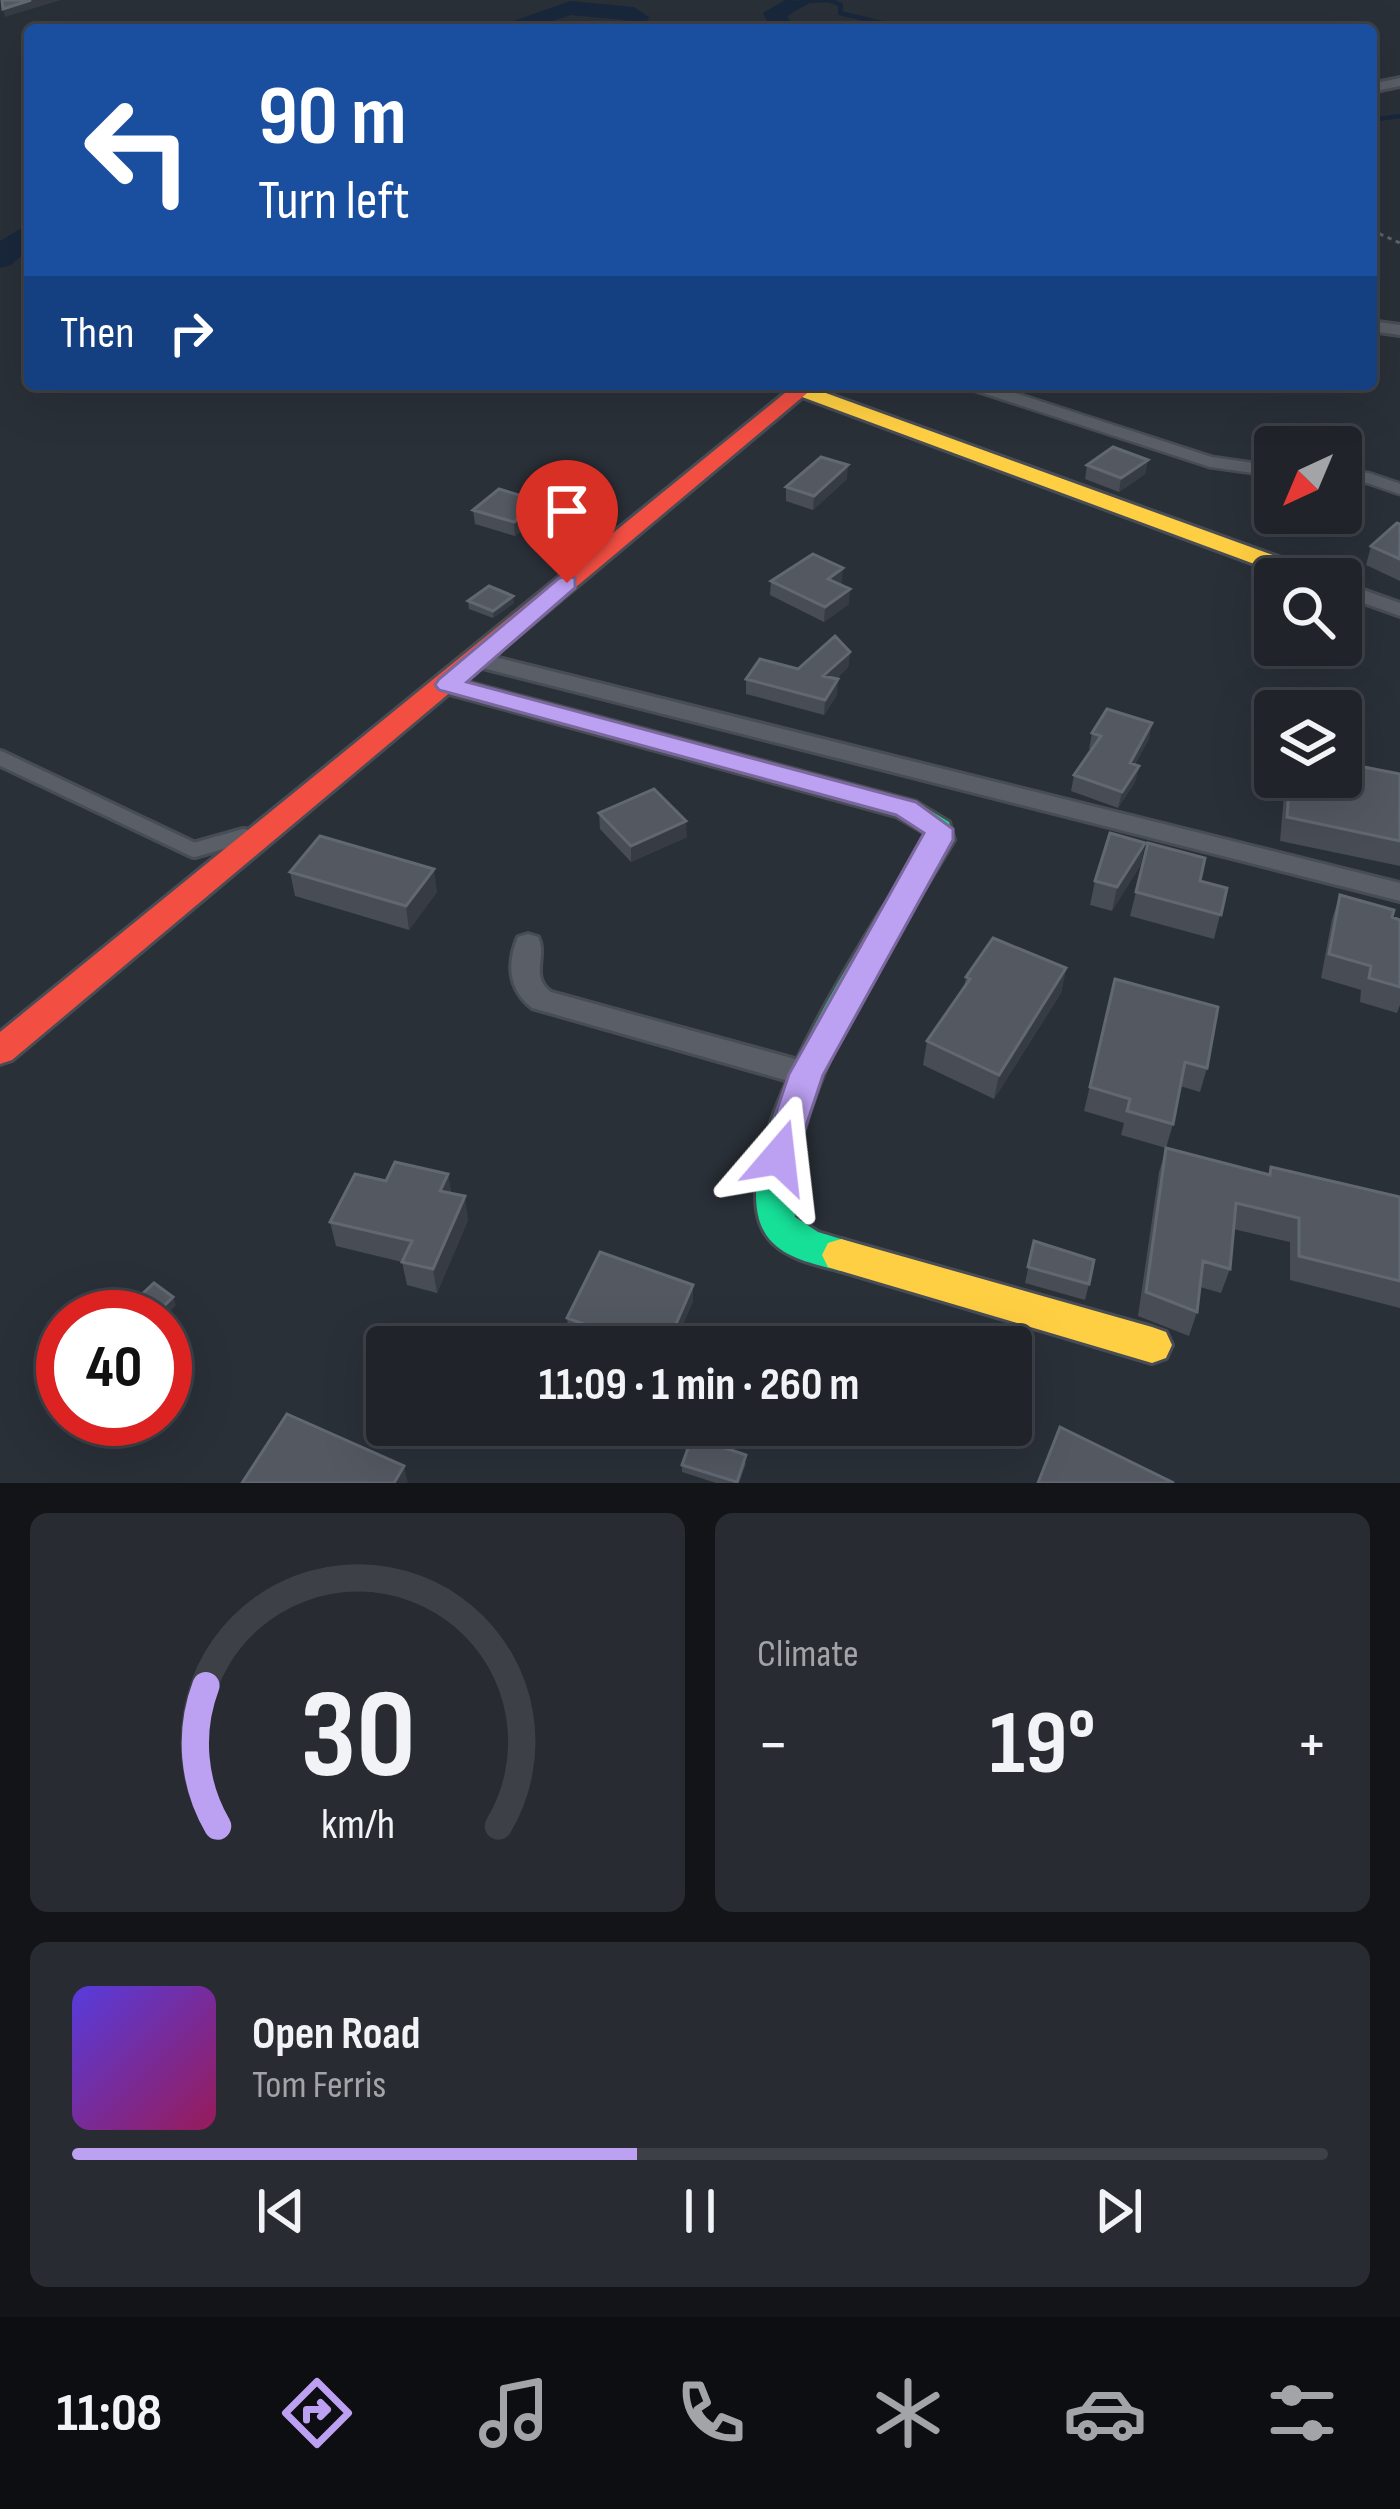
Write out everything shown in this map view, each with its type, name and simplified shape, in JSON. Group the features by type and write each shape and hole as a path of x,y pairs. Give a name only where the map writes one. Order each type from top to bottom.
{"street":[{"path":"0,1051 800,390"},
{"path":"812,390 1261,558"},
{"path":"1362,596 1400,610"},
{"path":"479,660 1400,892"},
{"path":"448,685 906,808 939,829 939,840 806,1074 779,1157 772,1206 778,1222 792,1236 1152,1345"},
{"path":"528,944 524,978 532,995 542,1000 806,1074"}],"lane":[{"path":"989,390 1211,462 1254,469"},
{"path":"1362,478 1400,489"},
{"path":"0,758 194,850 268,829"}],"building":[{"path":"2,0 31,0 3,9"},
{"path":"1113,447 1148,460 1121,478 1087,465"},
{"path":"821,457 848,465 814,496 786,487"},
{"path":"499,489 539,501 514,522 473,510"},
{"path":"1400,524 1400,559 1371,546"},
{"path":"813,554 843,568 828,579 850,589 825,607 771,581"},
{"path":"489,586 513,596 493,611 468,601"},
{"path":"835,636 850,652 823,676 838,679 825,700 746,679 760,659 798,669"},
{"path":"1107,709 1152,723 1130,763 1139,766 1122,792 1074,775 1101,736 1092,733"},
{"path":"1362,767 1400,774 1400,841 1287,817 1288,798 1362,798"},
{"path":"654,789 686,821 631,846 599,813"},
{"path":"1110,833 1145,843 1117,887 1095,881"},
{"path":"320,836 434,869 406,906 290,872"},
{"path":"1148,843 1205,858 1200,881 1227,888 1221,915 1136,892"},
{"path":"1340,895 1394,910 1392,917 1400,920 1400,987 1369,978 1371,966 1329,954"},
{"path":"993,938 1066,968 999,1075 927,1041"},
{"path":"1115,979 1218,1007 1207,1068 1185,1062 1173,1124 1127,1111 1130,1099 1090,1087"},
{"path":"1166,1148 1270,1175 1271,1167 1400,1197 1400,1281 1299,1256 1299,1218 1236,1203 1230,1269 1203,1261 1197,1312 1146,1292"},
{"path":"395,1162 448,1174 440,1191 465,1196 433,1269 402,1262 412,1241 330,1222 355,1174 386,1181"},
{"path":"1034,1241 1094,1260 1089,1284 1028,1267"},
{"path":"600,1252 693,1285 675,1326 589,1326 567,1318"},
{"path":"287,1414 404,1466 394,1483 242,1483"},
{"path":"1060,1427 1174,1483 1038,1483"},
{"path":"689,1446 719,1446 746,1455 737,1482 682,1465"}],"waterway":[{"path":"802,1 829,0 841,5 840,13 885,24"},
{"path":"780,24 774,13 802,1"},
{"path":"519,24 570,8 634,14 638,17 634,24"},
{"path":"1377,119 1400,116"},
{"path":"0,258 24,237"}],"traffic: fast":[{"path":"448,685 906,809 939,829 939,840 831,1028 783,1138 773,1184 777,1220 796,1239 841,1255"}],"traffic: slow":[{"path":"801,390 1260,558"},
{"path":"841,1255 1152,1345"}],"traffic: jam":[{"path":"0,1051 801,390"}],"route":[{"path":"567,583 448,685 906,808 939,829 939,840 806,1074 779,1157"}]}
